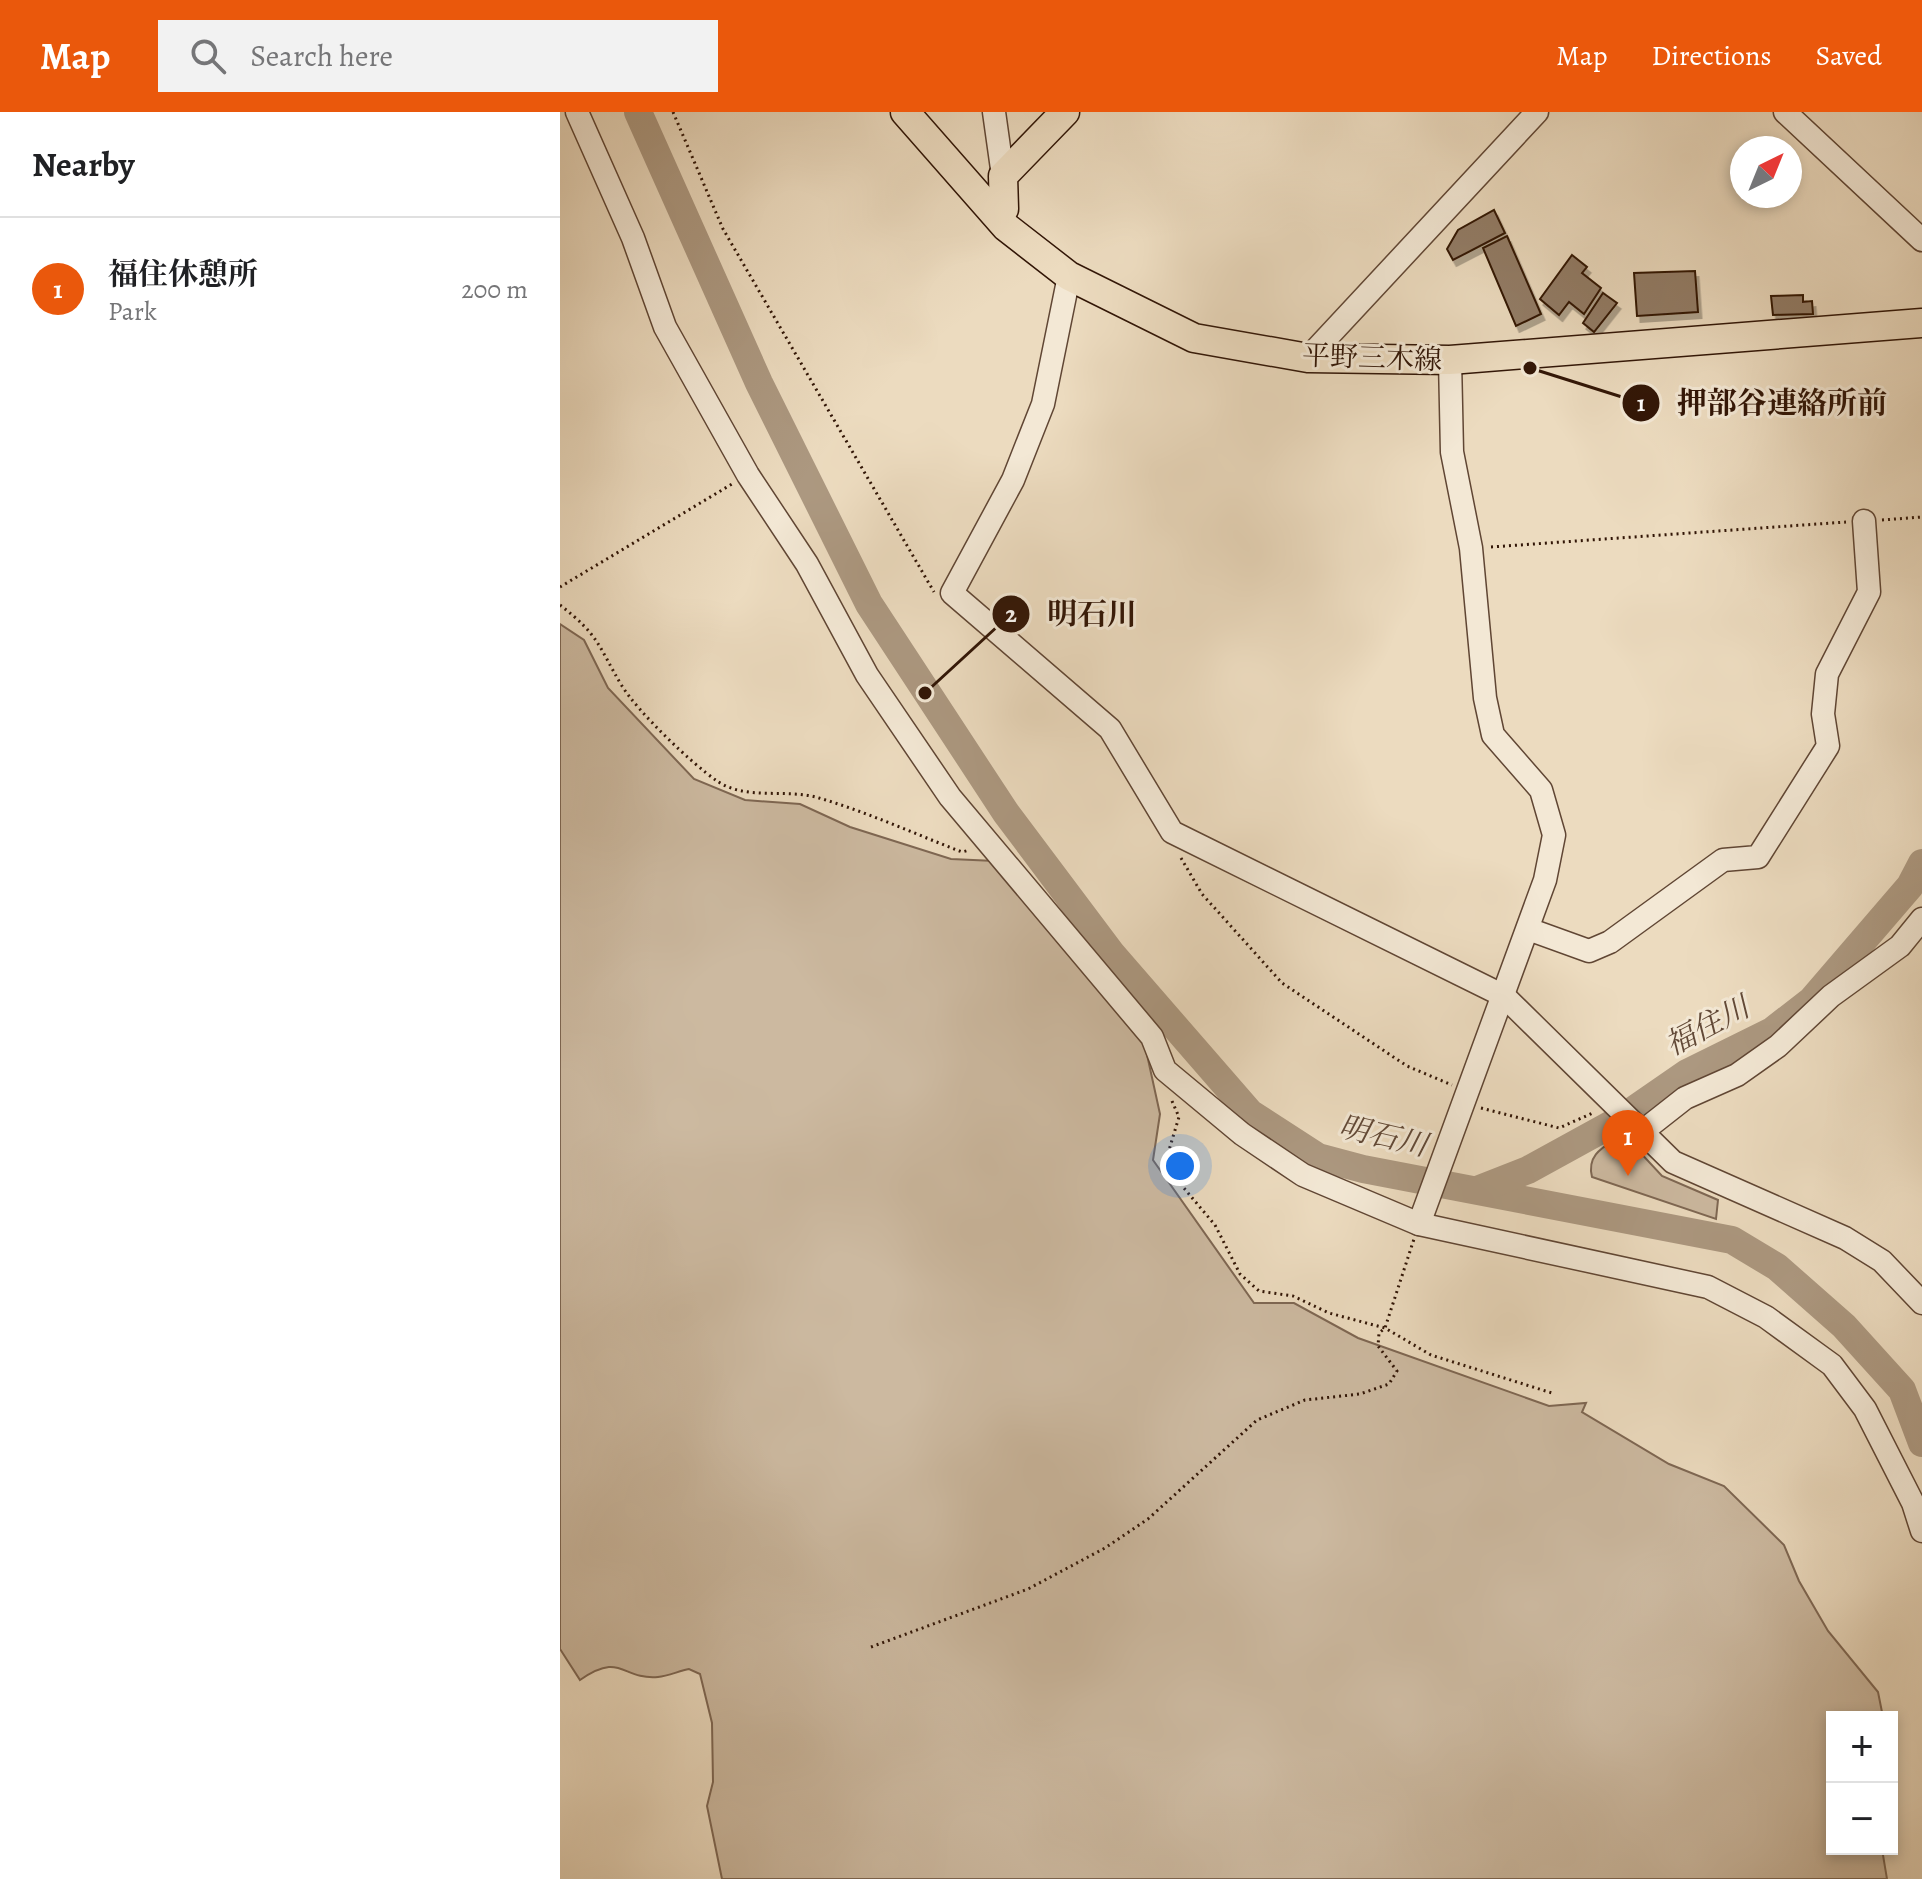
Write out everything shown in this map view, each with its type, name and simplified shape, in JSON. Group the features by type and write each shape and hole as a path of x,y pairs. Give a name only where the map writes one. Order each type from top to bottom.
{"main road":[{"name":"平野三木線","path":"905,112 1005,218 1069,276 1194,338 1308,358 1450,360 1922,323"},
{"path":"1005,218 1003,176 1065,112"}],"street":[{"path":"577,112 633,238 665,327 748,475 807,564 867,675 950,797 1152,1037 1165,1070 1242,1134 1303,1175 1419,1224 1708,1287 1766,1317 1832,1365 1865,1409 1913,1503 1922,1531"},
{"path":"994,112 1003,176"},
{"path":"1308,358 1537,112"},
{"path":"1785,112 1922,240"},
{"path":"1069,276 1043,404 1013,480 952,593 1110,729 1172,832 1504,996 1673,1162 1845,1238 1882,1261 1922,1303"},
{"path":"1419,1224 1528,929 1545,880 1554,835 1541,790 1493,735 1485,698 1471,548 1452,452 1450,360"},
{"path":"1528,929 1589,951 1610,942 1723,860 1758,857 1828,746 1823,714 1827,674 1869,592 1864,521"},
{"path":"1643,1131 1685,1098 1737,1075 1778,1046 1831,996 1900,946 1922,919"}],"path":[{"path":"560,587 748,475"},
{"path":"1471,548 1922,517"},
{"path":"560,605 595,636 623,688 691,761 720,783 749,792 816,797 962,852 991,846"},
{"path":"1165,1070 1179,1117 1166,1160 1183,1187 1215,1225 1240,1274 1259,1291 1293,1296 1329,1313 1385,1328 1431,1355 1552,1393"},
{"path":"871,1647 1028,1589 1105,1548 1148,1519 1257,1420 1305,1400 1360,1394 1389,1384 1397,1371 1378,1346 1379,1333 1385,1328 1419,1224"}],"shaded area":[{"path":"560,624 584,640 608,688 694,779 745,800 800,804 850,827 951,859 995,861 1144,1041 1160,1114 1153,1160 1254,1303 1294,1303 1358,1338 1549,1406 1586,1403 1582,1412 1669,1464 1724,1486 1784,1545 1799,1581 1828,1631 1878,1692 1882,1711 1826,1711 1826,1855 1883,1855 1887,1879 722,1879 707,1806 713,1782 712,1723 700,1674 689,1669 646,1677 613,1667 580,1680 560,1649"},
{"path":"1623,1134 1662,1176 1718,1200 1716,1219 1592,1177 1595,1156"}],"building":[{"path":"1494,210 1505,233 1453,260 1447,249 1458,230"},
{"path":"1507,236 1541,314 1516,326 1483,248"},
{"path":"1572,255 1587,267 1582,273 1601,288 1584,314 1569,302 1559,315 1540,299"},
{"path":"1695,271 1698,312 1637,316 1634,273"},
{"path":"1603,293 1617,303 1594,332 1583,323"},
{"path":"1803,295 1803,302 1812,301 1813,314 1773,315 1771,296"}],"waterway":[{"name":"明石川","path":"638,112 759,383 869,604 1006,813 1111,953 1250,1113 1318,1157 1363,1169 1732,1240 1777,1267 1844,1326 1902,1390 1922,1443"},
{"name":"福住川","path":"1477,1190 1528,1170 1619,1120 1687,1073 1772,1031 1812,1000 1910,886 1922,863"}],"place":[{"name":"押部谷連絡所前","path":"1530,368"},
{"name":"明石川","path":"925,693"},
{"name":"福住休憩所","path":"1628,1176"}]}
